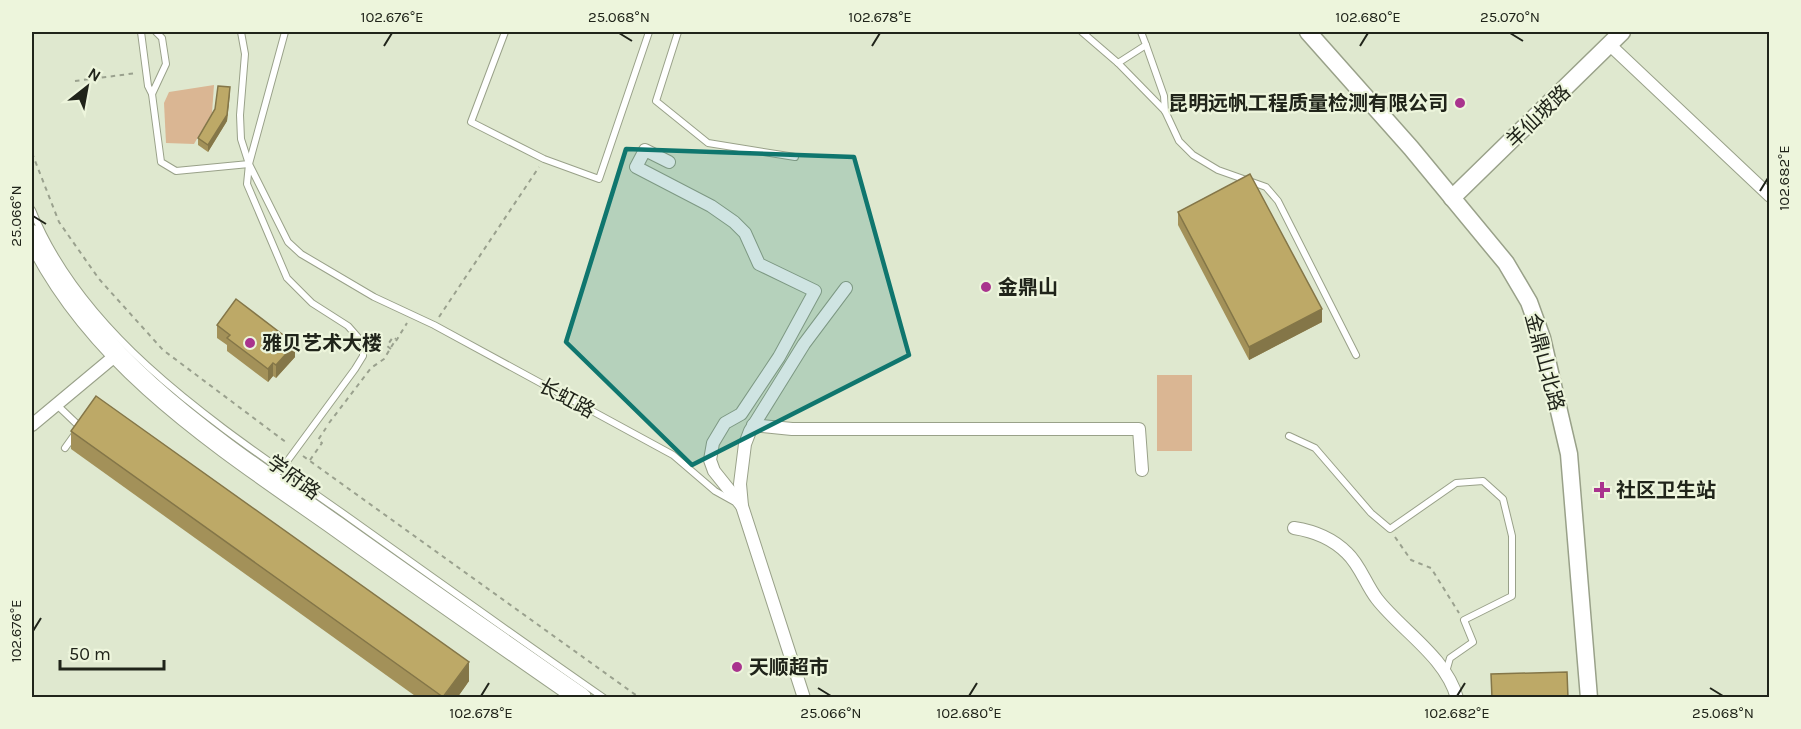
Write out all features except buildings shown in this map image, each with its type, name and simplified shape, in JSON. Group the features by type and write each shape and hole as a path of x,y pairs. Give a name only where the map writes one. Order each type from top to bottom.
{"main road":[{"name":"学府路","path":"32,235 56,280 89,325 116,355 171,405 277,475 581,698"}],"street":[{"name":"金鼎山北路","path":"1308,32 1412,148 1506,263 1529,303 1542,338 1569,454 1589,698"},
{"name":"羊仙坡路","path":"1452,198 1611,46 1622,32"},
{"path":"1611,46 1770,196"},
{"path":"669,162 645,150 636,167 711,206 745,233 759,264 815,291 773,367 741,414 725,423 713,443 710,460 714,471 742,506"},
{"path":"804,698 742,506 740,484 745,444 753,425 804,344 846,288"},
{"path":"32,425 116,355"},
{"path":"753,425 792,429 1139,429 1142,470"},
{"path":"1294,528 1312,531 1334,542 1349,554 1376,598 1446,673 1457,698"}],"lane":[{"path":"141,32 161,162 177,171 249,164"},
{"path":"152,94 166,64 162,38 156,32"},
{"path":"241,32 245,54 240,115 241,139 249,164"},
{"path":"277,475 355,369 364,351 363,343 348,326 312,303 287,278 248,184 249,164 285,32"},
{"path":"506,32 471,122 544,159 599,179 650,32"},
{"path":"678,32 656,101 708,143 795,157"},
{"path":"1082,32 1118,63 1165,111 1179,141 1193,155 1218,170 1266,187 1278,201 1356,355"},
{"path":"1141,32 1164,96 1165,111"},
{"path":"1118,63 1146,45"},
{"name":"长虹路","path":"249,164 288,242 301,254 374,297 434,325 673,455 715,491 742,506"},
{"name":"学府路","path":"32,210 71,281 115,335 179,394 277,475 604,698"},
{"path":"57,405 80,427 65,448"},
{"path":"1289,436 1315,448 1371,513 1390,529 1456,483 1482,481 1503,499 1512,536 1512,596 1464,620 1473,642 1450,658 1446,673"}],"path":[{"path":"75,81 146,72"},
{"path":"434,325 544,159"},
{"path":"310,460 322,443 318,440 327,426 371,368 384,359 396,339 393,337 387,346 391,349 411,315"},
{"path":"1390,529 1411,560 1431,568 1464,620"}],"highlighted area":[{"path":"626,149 854,157 909,355 692,465 566,342"}],"shaded area":[{"path":"214,85 212,113 194,144 166,143 164,103 169,92"},
{"path":"1157,375 1192,375 1192,451 1157,451"}],"place":[{"name":"昆明远帆工程质量检测有限公司","path":"1460,103"},
{"name":"金鼎山","path":"986,287"},
{"name":"雅贝艺术大楼","path":"250,343"},
{"name":"社区卫生站","path":"1602,490"},
{"name":"天顺超市","path":"737,667"}]}
